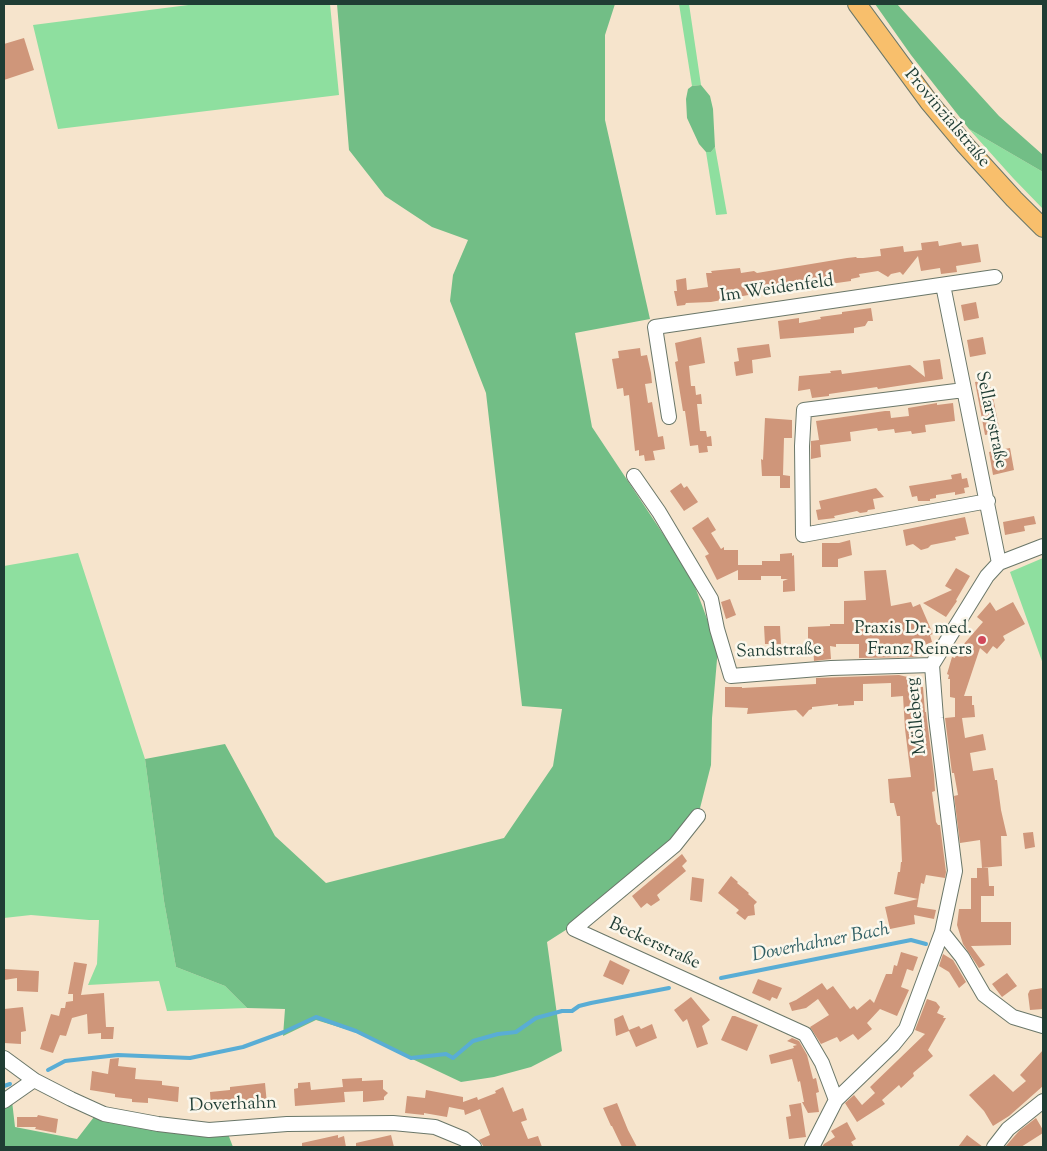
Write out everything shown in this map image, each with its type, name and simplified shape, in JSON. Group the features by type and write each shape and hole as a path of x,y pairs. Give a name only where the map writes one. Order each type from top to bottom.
{"main road":[{"name":"Provinzialstraße","path":"857,4 953,131 1014,199 1043,228"}],"street":[{"name":"Im Weidenfeld","path":"669,417 655,328 995,277"},
{"name":"Sellarystraße","path":"943,285 999,563"},
{"path":"964,390 804,410 802,446 804,535 988,501"},
{"name":"Sandstraße","path":"634,476 659,512 711,599 730,676 830,668 932,665"},
{"name":"Mölleberg","path":"812,1147 836,1100 893,1045 906,1029 942,932 955,871 937,727 932,665 987,576 999,563 1043,546"},
{"name":"Beckerstraße","path":"698,816 675,845 574,928 805,1034 822,1063 836,1100"},
{"path":"942,932 962,957 984,995 1013,1017 1043,1026"},
{"name":"Doverhahn","path":"4,1058 34,1080 104,1114 158,1124 209,1130 287,1124 393,1123 435,1127 464,1139 474,1147"},
{"path":"4,1101 34,1080"},
{"path":"994,1147 1008,1129 1043,1101"}],"green space":[{"path":"196,4 330,4 339,95 58,129 33,25"},
{"path":"337,4 615,4 605,35 605,120 650,319 575,333 592,427 691,576 718,648 712,718 711,765 698,816 594,912 547,942 562,1051 531,1067 494,1077 461,1082 355,1032 316,1020 283,1036 285,1009 247,1008 225,986 176,967 164,901 145,759 225,744 275,836 326,883 504,838 553,766 562,709 522,706 486,393 450,301 453,275 468,240 432,227 385,196 349,150"},
{"path":"679,4 689,4 701,85 692,86"},
{"path":"875,4 897,4 999,116 1043,155 1043,172 969,129 911,55"},
{"path":"701,85 710,96 713,109 715,147 711,152 706,152 699,144 687,118 686,99 688,89 692,86"},
{"path":"969,129 1043,172 1043,209 1013,178"},
{"path":"715,147 727,214 716,215 706,152 711,152"},
{"path":"78,553 145,759 164,901 176,967 225,986 247,1008 167,1011 159,981 88,985 97,964 99,920 31,915 4,918 4,566"},
{"path":"1043,558 1043,664 1010,572"},
{"path":"4,1090 12,1101 15,1127 77,1139 94,1117 228,1134 233,1147 4,1147"}],"building":[{"path":"24,38 34,70 4,80 4,44"},
{"path":"938,241 939,246 961,242 962,246 978,244 981,262 956,266 957,272 941,274 940,268 921,271 918,256 903,275 900,272 891,274 888,277 878,271 859,274 860,277 851,279 851,281 759,293 711,302 686,303 685,305 677,306 674,291 677,291 676,280 686,278 687,290 708,287 706,273 712,273 711,271 740,268 741,273 754,271 757,273 847,258 881,256 880,249 903,246 904,252 922,250 921,243"},
{"path":"976,302 979,318 964,321 961,305"},
{"path":"871,308 873,321 868,321 865,326 854,328 854,333 780,339 778,321 799,318 799,323 821,319 820,317 842,314 842,312"},
{"path":"701,337 705,363 689,366 691,386 695,386 696,395 701,394 702,404 697,404 700,431 706,431 707,437 711,436 712,446 707,446 708,452 699,453 698,445 690,446 675,362 678,361 675,343"},
{"path":"983,337 986,354 970,357 967,340"},
{"path":"769,344 771,357 752,360 753,373 736,376 734,362 739,361 737,348"},
{"path":"640,348 641,356 647,355 651,373 652,383 645,384 648,403 652,402 658,437 663,436 665,449 653,451 655,460 645,461 644,455 639,456 639,450 635,451 629,395 624,396 623,388 617,389 612,359 619,358 618,351"},
{"path":"940,359 943,379 878,389 877,387 812,398 810,389 798,391 799,376 831,373 830,371 841,370 842,374 910,365 925,377 923,361"},
{"path":"987,380 989,387 991,387 1000,432 985,435 975,382"},
{"path":"937,403 937,405 953,403 955,421 925,425 926,432 912,434 911,431 895,433 894,429 878,431 877,428 850,432 851,441 820,445 821,457 811,459 811,441 819,440 816,421 885,411 890,411 891,418 909,416 908,408"},
{"path":"765,418 792,420 792,438 784,438 783,475 790,476 790,488 780,488 780,476 762,476 761,459 763,460"},
{"path":"1010,448 1014,470 993,475 989,452"},
{"path":"961,473 962,479 967,478 969,487 964,488 965,493 955,495 955,492 936,495 936,498 930,499 930,501 918,501 917,496 912,497 909,486 952,479 951,475"},
{"path":"681,483 684,488 687,486 698,502 684,511 670,491"},
{"path":"876,488 884,497 873,499 875,509 818,520 816,510 821,509 819,501"},
{"path":"1034,516 1036,524 1024,526 1025,531 1005,535 1003,522"},
{"path":"708,517 716,530 711,533 721,549 724,547 724,550 738,550 738,565 762,565 762,561 780,561 780,554 792,553 792,556 794,555 795,591 783,592 783,581 788,579 781,579 781,576 761,576 761,580 738,580 738,570 717,580 705,556 709,554 692,528"},
{"path":"965,517 969,534 955,537 956,540 931,545 921,550 913,544 906,546 903,530"},
{"path":"850,540 852,555 838,559 838,567 822,567 822,543 839,543"},
{"path":"956,568 970,576 946,617 923,603 952,590 945,586"},
{"path":"886,570 891,606 911,602 913,607 920,604 933,634 930,635 932,642 920,647 923,655 915,657 859,658 859,644 836,644 836,647 830,646 831,659 814,661 813,643 808,643 808,627 844,624 844,601 866,600 864,571"},
{"path":"730,599 736,615 726,619 721,602"},
{"path":"990,602 996,611 1013,602 1025,624 1003,636 1005,640 997,649 993,646 987,654 980,648 964,696 972,696 975,717 962,718 965,738 983,734 986,750 970,753 973,771 993,768 1007,836 1001,836 1002,866 982,868 980,840 960,843 954,796 958,795 954,773 952,773 945,718 955,717 955,698 950,697 950,679 948,679 949,675 947,674 952,657 955,658 956,654 959,655 963,645 983,622 977,617"},
{"path":"764,626 780,626 781,644 765,644"},
{"path":"899,675 916,679 916,687 923,687 934,775 935,791 932,792 936,822 940,825 946,872 945,878 926,875 924,884 921,883 917,907 936,910 934,919 914,915 915,924 890,929 885,907 918,899 894,894 902,862 900,816 897,816 894,803 890,803 888,779 911,777 903,696 891,697 891,683 863,684 863,701 854,701 854,705 838,706 838,704 812,707 803,717 796,710 747,714 748,708 725,707 725,687 742,688 816,684 816,678"},
{"path":"1033,832 1035,847 1025,849 1023,833"},
{"path":"682,854 687,861 682,866 686,871 657,895 660,900 651,906 647,903 641,908 632,896"},
{"path":"977,868 988,868 989,886 994,886 994,896 981,896 981,922 1011,922 1011,945 971,946 985,965 979,968 963,944 957,925 959,909 971,909 971,878 977,878"},
{"path":"731,876 757,902 754,905 755,915 748,916 745,920 736,913 739,910 718,893"},
{"path":"692,877 704,879 702,902 690,900"},
{"path":"901,952 918,957 913,971 907,969 901,987 909,990 897,1016 880,1009 867,1023 872,1029 858,1040 853,1034 840,1042 837,1037 821,1044 810,1027 829,1015 818,999 806,1008 792,1011 789,1003 822,983 827,990 833,986 850,1009 854,1006 857,1010 870,999 874,1003 886,974 892,974 894,965 897,966"},
{"path":"943,954 953,960 966,982 959,988 949,972 939,966"},
{"path":"610,960 630,970 623,985 603,976"},
{"path":"74,962 87,964 81,995 104,993 106,1027 114,1027 113,1039 101,1039 101,1033 88,1034 87,1014 72,1018 66,1036 60,1035 53,1053 40,1049 51,1014 59,1016 61,1008 65,1008 66,1002 73,1001 73,994 68,994"},
{"path":"4,969 39,971 38,992 17,991 17,978 4,980"},
{"path":"1007,973 1017,986 1002,997 992,984"},
{"path":"758,979 782,988 777,999 772,997 770,1001 752,993"},
{"path":"1043,988 1043,1009 1030,1010 1028,994 1030,990"},
{"path":"691,997 710,1020 702,1026 708,1044 697,1048 687,1019 683,1022 674,1010"},
{"path":"927,999 936,1002 940,1007 937,1013 946,1018 928,1050 933,1056 913,1073 914,1076 901,1088 899,1085 882,1100 885,1104 857,1122 845,1103 854,1095 862,1105 875,1093 870,1087 925,1034 915,1030"},
{"path":"23,1007 26,1031 21,1032 21,1044 4,1043 4,1009"},
{"path":"623,1015 629,1030 639,1026 641,1029 652,1024 657,1038 636,1047 629,1031 616,1036 614,1019"},
{"path":"732,1016 758,1025 747,1051 721,1040"},
{"path":"792,1038 799,1041 807,1055 813,1079 816,1078 819,1092 816,1093 819,1112 808,1113 802,1102 804,1102 800,1081 798,1082 792,1059 771,1064 769,1055 794,1048 793,1046 797,1045 787,1041"},
{"path":"1043,1050 1043,1086 1009,1116 993,1126 984,1111 969,1095 994,1074 1013,1092 1026,1081 1020,1075"},
{"path":"119,1058 118,1066 136,1068 135,1079 162,1081 162,1085 179,1087 178,1102 148,1098 148,1103 132,1102 132,1099 115,1097 115,1094 90,1090 92,1071 108,1074 110,1059"},
{"path":"362,1078 362,1081 383,1080 383,1089 388,1093 384,1100 363,1102 363,1091 344,1092 345,1102 295,1106 294,1089 298,1088 298,1083 310,1082 311,1090 343,1087 342,1079"},
{"path":"265,1083 267,1104 211,1110 210,1092 230,1090 230,1087"},
{"path":"503,1087 513,1112 523,1108 527,1120 521,1122 528,1139 538,1136 542,1147 484,1147 479,1140 490,1135 480,1109 465,1115 464,1110 449,1107 447,1117 424,1113 424,1115 405,1113 407,1096 425,1098 426,1090 463,1097 463,1102 477,1097 478,1100 496,1093 495,1091"},
{"path":"617,1103 637,1147 622,1147 611,1126 603,1108"},
{"path":"801,1103 806,1137 789,1139 786,1117 791,1116 789,1105"},
{"path":"38,1115 58,1119 56,1133 35,1129 36,1127 17,1127 17,1117 37,1117"},
{"path":"1036,1118 1043,1133 1021,1147 1005,1147 1019,1131"},
{"path":"847,1122 856,1139 851,1142 854,1147 822,1147 835,1137 831,1131"},
{"path":"338,1135 338,1138 344,1136 346,1147 302,1147 302,1143"},
{"path":"391,1135 394,1147 356,1147 356,1143"},
{"path":"967,1135 983,1147 958,1147"}],"waterway":[{"name":"Doverhahner Bach","path":"721,978 911,940 926,944"},
{"name":"Doverhahner Bach","path":"48,1070 65,1061 118,1055 190,1058 243,1047 284,1032 316,1017 356,1031 411,1058 446,1054 453,1058 473,1041 498,1034 516,1032 536,1018 562,1011 572,1011 579,1006 591,1003 669,988"},
{"name":"Doverhahner Bach","path":"4,1086 10,1084"}],"place":[{"name":"Praxis Dr. med. Franz Reiners","path":"982,640"}]}
